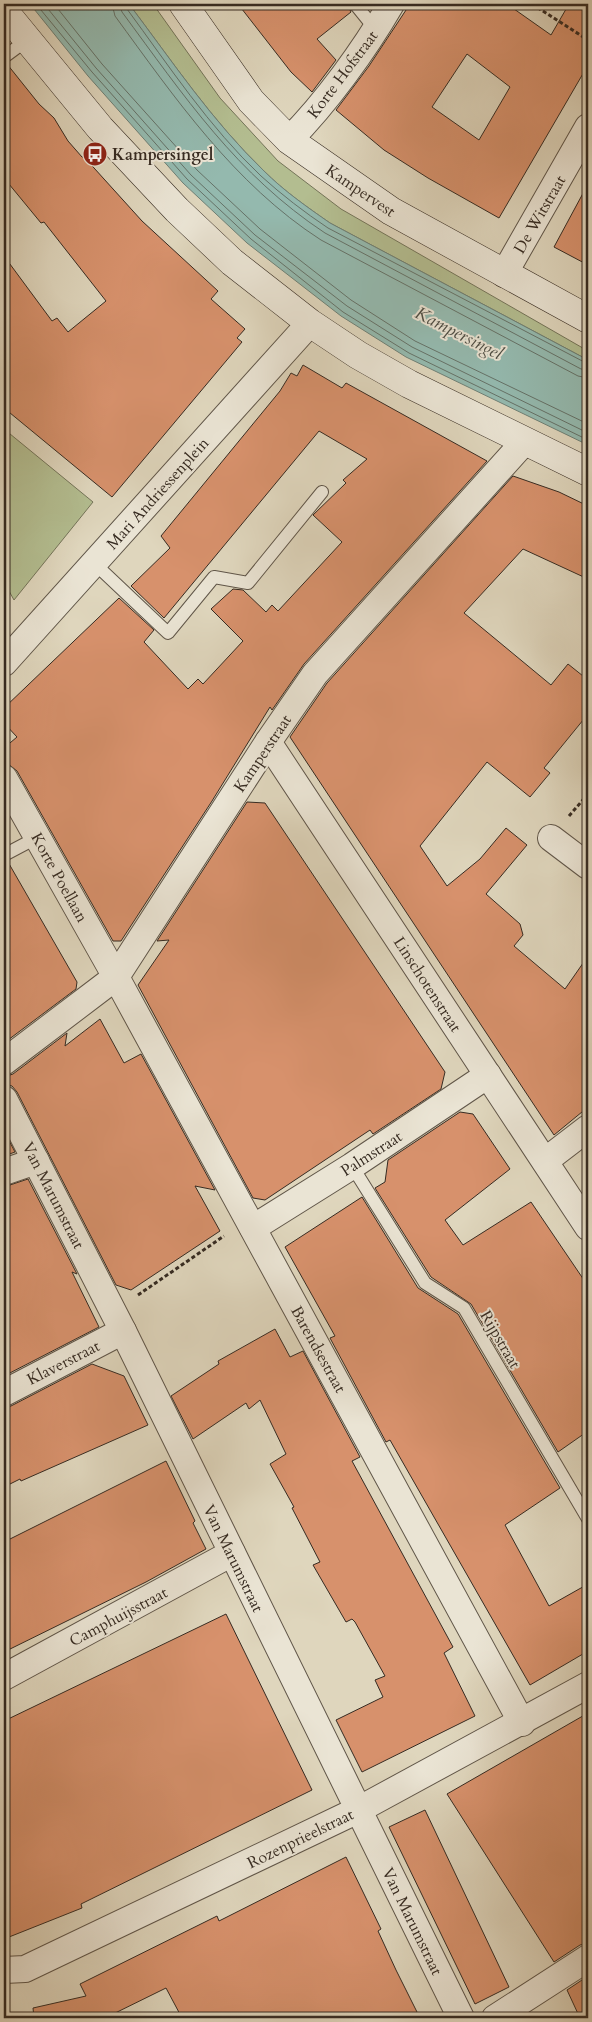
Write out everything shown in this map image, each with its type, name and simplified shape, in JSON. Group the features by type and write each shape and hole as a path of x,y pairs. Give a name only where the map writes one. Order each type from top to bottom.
{"street":[{"name":"Kampervest","path":"183,4 251,101 289,140 390,211 588,319"},
{"name":"Korte Hofstraat","path":"289,140 308,121 376,30 391,4"},
{"path":"4,11 100,128 176,210 232,262 310,323 358,355 409,384 588,472"},
{"name":"De Witstraat","path":"504,274 588,127"},
{"name":"Mari Andriessenplein","path":"4,663 310,323"},
{"name":"Kamperstraat","path":"4,1062 116,977 268,742 315,674 524,441"},
{"name":"Linschotenstraat","path":"268,742 588,1227"},
{"name":"Korte Poellaan","path":"4,778 116,977"},
{"path":"551,838 588,866"},
{"name":"Barendsestraat","path":"116,977 522,1723"},
{"name":"Palmstraat","path":"251,1224 352,1166 488,1075"},
{"name":"Van Marumstraat","path":"4,1099 118,1321 461,2018"},
{"path":"545,1160 588,1128"},
{"path":"4,1172 36,1161"},
{"name":"Klaverstraat","path":"4,1393 118,1321"},
{"name":"Camphuijsstraat","path":"4,1677 232,1552"},
{"name":"Rozenprieelstraat","path":"4,1970 25,1969 358,1810 522,1723 588,1685"},
{"path":"495,2018 588,1958"}],"lane":[{"path":"355,4 376,30"},
{"path":"4,57 27,40"},
{"path":"94,562 168,633 214,578 248,583 322,492"},
{"path":"4,855 38,837"},
{"name":"Rijpstraat","path":"352,1166 425,1283 464,1308 588,1519"}],"path":[{"path":"532,4 588,40"},
{"path":"118,1321 251,1224"}],"green space":[{"path":"129,4 153,4 220,98 278,161 341,209 588,351 588,360 330,223 296,198 264,171 227,132"},
{"path":"4,429 93,502 14,600 4,582"}],"water":[{"path":"30,4 129,4 227,132 264,171 296,198 330,223 588,360 588,445 406,357 341,316 247,243 183,183 88,76"}],"building":[{"path":"238,4 347,4 351,12 317,39 336,60 312,92 291,72"},
{"path":"410,4 507,4 551,35 569,4 588,4 588,65 499,218 428,178 384,150 336,110 369,66","holes":["467,54 510,87 479,140 432,107"]},
{"path":"7,64 39,104 54,118 68,141 82,157 85,158 142,221 218,291 211,299 245,329 237,338 242,342 112,497 4,408 4,256 52,321 57,318 68,332 106,301 44,222 41,223 4,178 4,65"},
{"path":"588,184 588,265 554,247"},
{"path":"303,365 342,388 346,383 487,461 304,664 272,710 270,707 212,801 121,941 113,941 17,771 8,764 4,757 4,748 17,737 4,723 4,708 119,598 154,630 144,642 188,689 198,679 203,684 243,641 211,609 233,589 243,590 266,612 272,605 278,611 342,542 313,515 346,483 343,480 367,459 319,431 164,618 131,586 170,548 161,536 280,391 291,373 297,376"},
{"path":"513,476 559,492 588,506 588,579 523,549 464,613 551,685 568,664 588,680 588,714 544,768 550,773 530,797 487,762 420,846 447,886 480,859 506,828 527,845 486,894 520,924 523,935 514,946 565,989 588,956 588,1107 554,1135 290,737 327,683"},
{"path":"247,802 265,803 445,1072 441,1089 373,1134 370,1130 265,1200 253,1198 138,985 169,940 157,941"},
{"path":"8,862 77,982 76,989 4,1043 4,863"},
{"path":"100,1019 124,1063 141,1054 215,1190 195,1186 220,1231 131,1290 116,1285 17,1092 12,1086 4,1084 4,1077 13,1074 67,1033 65,1046"},
{"path":"460,1112 473,1114 510,1169 445,1220 463,1245 531,1202 588,1286 588,1431 558,1452 471,1304 431,1277 375,1188 385,1182 388,1160"},
{"path":"4,1131 15,1152 4,1156"},
{"path":"28,1179 77,1274 72,1272 99,1327 4,1376 4,1187"},
{"path":"362,1197 418,1288 458,1314 560,1488 505,1525 549,1606 588,1584 588,1651 530,1685 390,1440 386,1442 330,1338 335,1336 285,1247"},
{"path":"275,1329 290,1357 303,1351 360,1457 352,1461 453,1647 444,1653 475,1716 362,1772 336,1720 383,1697 375,1680 385,1676 355,1622 352,1619 346,1622 313,1565 320,1562 292,1508 294,1507 270,1464 286,1454 260,1400 249,1409 246,1403 193,1439 171,1396 219,1364 218,1361"},
{"path":"92,1364 124,1376 148,1425 4,1487 4,1408"},
{"path":"166,1461 195,1521 193,1523 206,1549 146,1582 4,1652 4,1542"},
{"path":"226,1614 312,1790 81,1904 82,1908 4,1939 4,1721"},
{"path":"588,1713 588,1943 580,1945 554,1962 447,1794"},
{"path":"425,1810 509,1987 475,2004 389,1827"},
{"path":"346,1857 381,1929 378,1931 420,2018 182,2018 166,1988 105,2018 34,2018 33,2008 86,1996 80,1984 217,1916 219,1921"},
{"path":"588,1976 588,2018 580,2018 567,1990"}],"place":[{"name":"Kampersingel","path":"95,154"}]}
